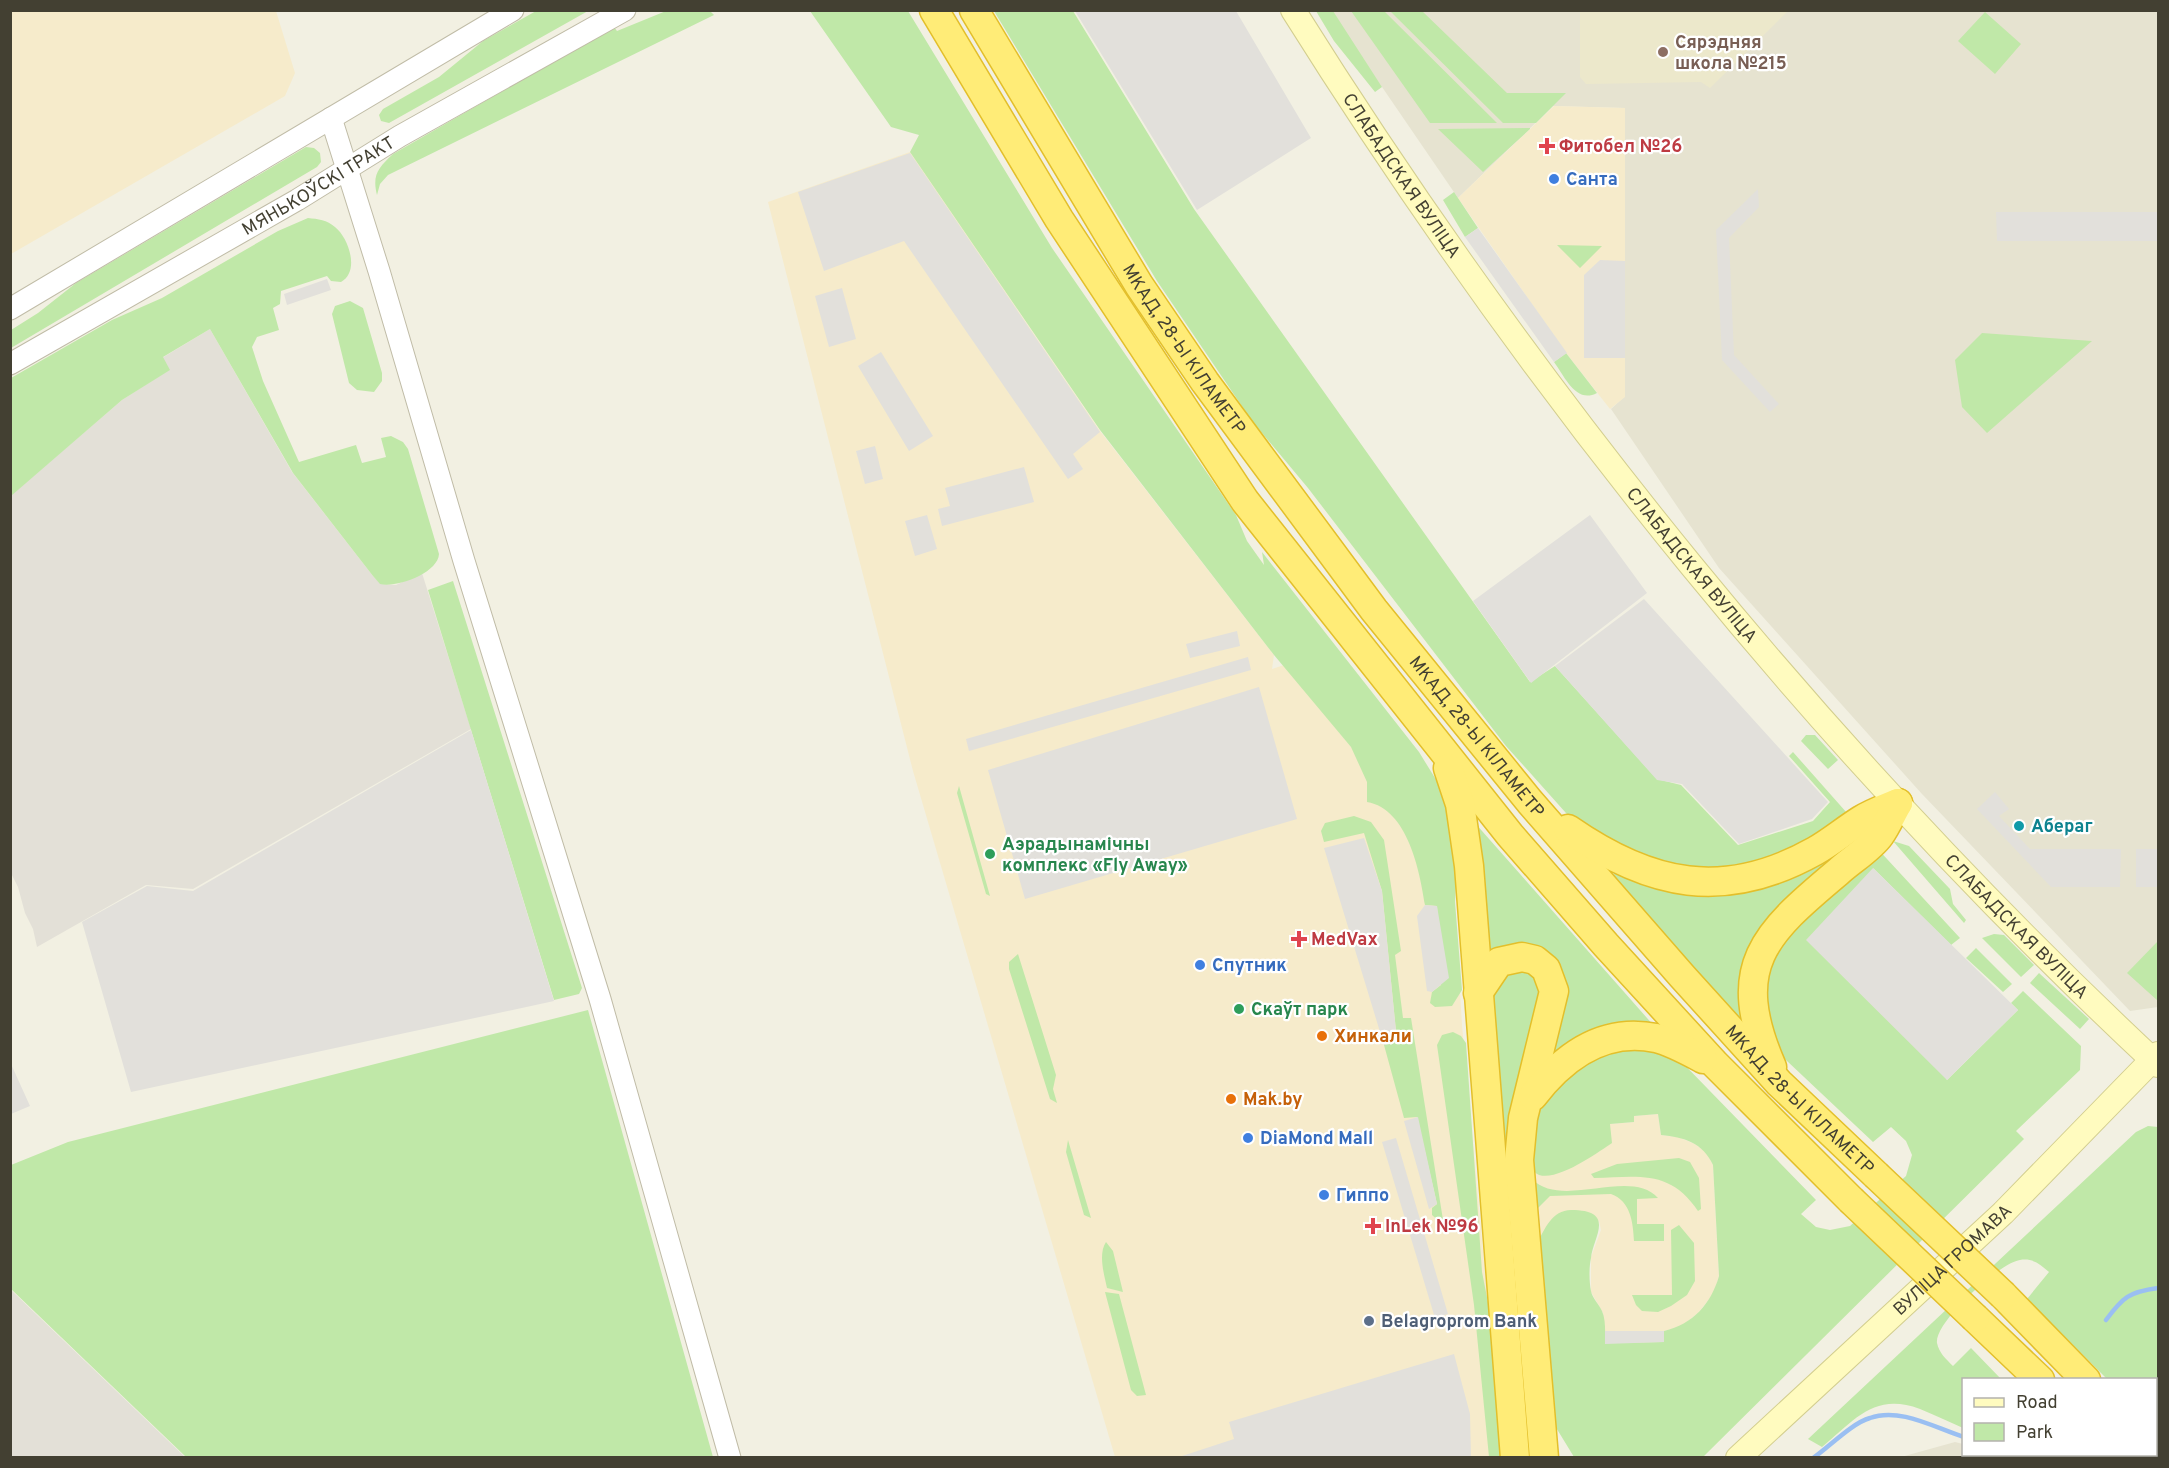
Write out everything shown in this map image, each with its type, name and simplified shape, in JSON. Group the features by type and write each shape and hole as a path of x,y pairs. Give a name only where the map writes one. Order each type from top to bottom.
{"highway":[{"name":"МКАД, 28-Ы КІЛАМЕТР","path":"934,10 1059,219 1245,501 1437,745 1510,835 1598,937 1715,1064 1851,1200 2038,1378"},
{"name":"МКАД, 28-Ы КІЛАМЕТР","path":"974,10 1139,285 1205,382 1374,610 1530,802 1779,1083 2003,1295 2084,1378"},
{"path":"1437,745 1451,775 1460,804 1469,866 1515,1458"},
{"path":"1530,802 1599,850 1634,868 1692,882 1750,877 1784,866 1816,851 1863,818 1898,803"},
{"path":"1779,1083 1755,1014 1753,988 1763,948 1789,913 1879,836 1898,803"},
{"path":"1478,993 1499,962 1510,958 1535,960 1546,969 1552,980 1553,1004 1523,1118 1520,1160 1544,1458"},
{"path":"1529,1100 1550,1074 1569,1057 1588,1046 1608,1039 1634,1036 1658,1039 1715,1064"},
{"path":"1540,1418 1564,1458"}],"main road":[{"name":"СЛАБАДСКАЯ ВУЛІЦА","path":"1293,10 1360,119 1573,415 1754,642 2002,915 2157,1060"},
{"name":"ВУЛІЦА ГРОМАВА","path":"1738,1458 2003,1213 2157,1060"}],"street":[{"path":"10,309 513,10"},
{"name":"МЯНЬКОЎСКІ ТРАКТ","path":"10,364 625,10"},
{"path":"331,118 600,999 730,1458"}],"shaded area":[{"path":"11,10 276,11 295,73 285,96 11,254"},
{"name":"Сярэдняя школа №215","path":"1580,10 1788,11 1710,88 1701,82 1586,84 1580,77"},
{"path":"1075,11 1236,11 1311,138 1197,210"},
{"path":"1330,11 2158,11 2158,1007 2130,1011 1922,794 1719,568 1611,409 1625,396 1625,108 1553,106 1458,198"},
{"path":"1554,106 1625,108 1625,397 1610,409 1566,353 1458,198"},
{"path":"910,152 1100,431 1274,655 1272,669 1284,665 1453,871 1462,1025 1502,1457 1115,1457 913,771 768,202"},
{"path":"910,153 1100,432 1073,454 1083,469 1068,479 904,241 824,271 798,192"},
{"path":"1758,189 1759,207 1729,238 1734,355 1779,404 1770,412 1722,360 1716,230"},
{"path":"1996,212 2158,212 2158,241 1997,241"},
{"path":"1478,228 1567,353 1554,362 1465,237"},
{"path":"1600,260 1625,261 1625,358 1584,358 1584,275"},
{"path":"327,279 331,290 287,305 284,294"},
{"path":"842,288 856,339 829,347 815,296"},
{"path":"210,329 292,472 373,576 381,584 396,585 422,573 471,729 193,889 146,885 37,947 33,929 11,873 10,496 122,400 169,370 162,358"},
{"path":"881,352 933,436 909,451 858,366"},
{"path":"875,446 883,479 865,484 856,451"},
{"path":"1024,467 1034,502 942,526 938,509 950,506 945,488"},
{"path":"927,515 937,549 915,556 905,521"},
{"path":"1590,515 1647,593 1531,683 1473,601"},
{"path":"1644,599 1828,802 1812,819 1739,844 1682,784 1657,780 1555,666"},
{"path":"1237,631 1240,646 1190,658 1186,644"},
{"path":"1248,657 1251,670 969,751 966,739"},
{"path":"1259,687 1297,819 1025,899 988,770"},
{"path":"471,730 554,1001 131,1092 82,922 147,886 193,891"},
{"path":"1995,792 2009,809 1999,816 2030,849 2121,849 2120,887 2051,887 1977,809"},
{"path":"1364,838 1382,891 1397,1041 1384,1045 1324,848"},
{"path":"2136,849 2158,849 2158,887 2136,887"},
{"path":"1873,868 2018,1010 1947,1080 1806,940"},
{"path":"1425,905 1437,906 1449,978 1432,992 1427,991 1417,916"},
{"path":"11,1064 30,1106 10,1114"},
{"path":"1658,1114 1661,1135 1678,1137 1695,1144 1707,1153 1713,1165 1719,1276 1714,1293 1699,1312 1681,1327 1664,1331 1664,1342 1605,1344 1603,1313 1591,1292 1591,1257 1601,1230 1599,1221 1591,1214 1582,1211 1537,1244 1530,1159 1610,1124 1634,1122 1633,1116"},
{"path":"1418,1117 1437,1204 1429,1209 1404,1121"},
{"path":"1396,1138 1448,1314 1435,1318 1382,1142"},
{"path":"11,1290 185,1457 11,1457"},
{"path":"1605,1331 1664,1331 1664,1342 1605,1344"},
{"path":"1454,1354 1470,1414 1471,1457 1179,1457 1234,1439 1229,1422"},
{"path":"1955,1442 1962,1444 1962,1456 2031,1457 1901,1457"}],"green space":[{"path":"536,11 588,11 389,123 381,121 379,115 383,109 439,77 483,41"},
{"path":"666,11 710,11 714,15 388,175 380,184 377,195 376,177 383,164 393,154 614,27 617,31"},
{"path":"810,11 908,11 1052,248 1236,515 1247,541 1264,565 1262,552 1419,752 1443,791 1457,863 1455,902 1462,990 1452,1006 1435,1007 1430,1003 1432,992 1441,985 1437,906 1425,905 1420,876 1410,844 1402,829 1393,816 1381,807 1367,802 1367,782 1351,747 1274,655 1100,430 910,152 919,135 891,127"},
{"path":"994,11 1073,11 1194,209 1530,682 1555,666 1657,779 1681,785 1738,845 1813,821 1830,802 1789,756 1793,752 1847,813 1799,852 1730,872 1668,869 1574,822 1506,746 1308,488 1252,421 1157,281"},
{"path":"1316,11 1333,11 1382,87 1375,92 1334,41"},
{"path":"1351,11 1384,11 1497,123 1430,123"},
{"path":"1390,11 1422,11 1507,93 1566,93 1536,123 1503,123"},
{"path":"1985,12 2021,44 1995,74 1958,41"},
{"path":"1530,128 1483,172 1438,129"},
{"path":"306,147 314,148 320,153 321,162 317,167 11,348 11,330 38,313 76,283"},
{"path":"1454,192 1478,228 1465,237 1443,200"},
{"path":"308,218 326,221 340,232 348,247 350,271 341,282 331,281 327,276 281,291 280,304 273,308 279,330 257,337 252,347 263,381 299,462 356,445 362,463 386,457 381,438 391,436 403,442 408,449 439,554 432,567 416,578 396,584 380,584 293,473 210,329 163,357 170,370 122,400 11,496 11,378 112,320 162,298 278,231"},
{"path":"1557,245 1602,246 1580,268"},
{"path":"350,301 363,308 382,373 382,381 374,392 357,390 349,383 332,314 335,306"},
{"path":"1982,333 2092,341 1987,433 1962,407 1955,360"},
{"path":"1566,353 1597,393 1583,395 1567,381 1554,362"},
{"path":"453,581 582,988 579,994 554,1000 428,590"},
{"path":"1806,735 1815,735 1838,760 1828,769 1801,741"},
{"path":"959,786 990,896 986,894 957,793"},
{"path":"1467,814 1662,1035 1544,1066 1554,970 1485,962"},
{"path":"1354,816 1371,822 1384,840 1401,951 1395,955 1403,1018 1411,1018 1443,1220 1441,1223 1432,1215 1432,1208 1437,1204 1417,1117 1404,1118 1384,1045 1397,1041 1382,891 1364,833 1324,842 1321,831 1325,823"},
{"path":"1870,828 1779,909 1743,1016 1738,1018 1613,877 1615,869 1688,889"},
{"path":"1893,841 1909,846 1950,889 1953,904 1966,920 1964,923"},
{"path":"1875,846 1960,938 1951,945 1873,868 1947,1080 2018,1010 2011,1003 2023,991 2081,1046 2080,1070 2016,1131 2024,1139 1703,1457 1574,1457 1552,1421 1537,1244 1550,1222 1559,1213 1571,1210 1585,1211 1594,1215 1599,1226 1590,1262 1590,1283 1594,1299 1603,1315 1605,1343 1664,1342 1664,1331 1692,1318 1706,1304 1719,1276 1713,1165 1704,1151 1692,1142 1661,1135 1658,1114 1634,1116 1634,1122 1610,1124 1612,1143 1566,1170 1553,1175 1541,1175 1533,1170 1530,1158 1538,1098 1612,1043 1672,1052 1816,1200 1801,1214 1816,1227 1830,1230 1850,1226 1906,1176 1912,1155 1906,1141 1891,1127 1873,1142 1771,1046 1763,1023 1770,952"},
{"path":"1994,934 2004,935 2034,965 2021,977 1982,938"},
{"path":"2158,941 2158,1001 2127,973"},
{"path":"1976,948 2012,984 2003,992 1966,958"},
{"path":"1018,954 1056,1075 1053,1089 1057,1103 1050,1099 1009,969 1009,962"},
{"path":"1513,963 1543,982 1512,1120 1533,1457 1524,1457 1492,978"},
{"path":"2039,973 2089,1019 2080,1029 2030,983"},
{"path":"588,1010 713,1457 186,1457 11,1289 11,1165 68,1142"},
{"path":"1453,1032 1461,1036 1466,1043 1482,1272 1496,1343 1504,1457 1489,1457 1474,1305 1437,1045 1442,1035"},
{"path":"2148,1126 2158,1127 2158,1429 2157,1378 2106,1378 2027,1299 2049,1272 2036,1262 2020,1260 1999,1271 1970,1294 1946,1321 1939,1333 1937,1343 1939,1350 1953,1366 1971,1348 2000,1378 1962,1378 1962,1428 1920,1409 1890,1404 1877,1406 1866,1412 1822,1447 1808,1439 2136,1132"},
{"path":"1068,1140 1091,1218 1084,1215 1066,1152"},
{"path":"1679,1158 1690,1162 1699,1178 1701,1209 1698,1211 1687,1197 1664,1182 1639,1177 1594,1178 1591,1174 1617,1164"},
{"path":"1532,1179 1545,1187 1560,1191 1631,1186 1646,1190 1658,1198 1637,1199 1637,1224 1664,1224 1664,1241 1634,1241 1630,1213 1618,1197 1611,1194 1550,1196 1534,1212"},
{"path":"1679,1225 1694,1243 1695,1281 1687,1295 1671,1306 1658,1312 1642,1311 1636,1305 1632,1295 1672,1295 1671,1230"},
{"path":"1106,1242 1113,1251 1123,1292 1107,1288 1102,1258"},
{"path":"1105,1292 1119,1294 1146,1395 1137,1396 1131,1390"}],"waterway":[{"path":"2106,1320 2128,1297 2140,1291 2158,1288"},
{"path":"1813,1458 1856,1425 1881,1415 1917,1420 1962,1436"}],"place":[{"name":"Сярэдняя школа №215","path":"1663,52"},
{"name":"Фитобел №26","path":"1547,146"},
{"name":"Санта","path":"1554,179"},
{"name":"Абераг","path":"2019,826"},
{"name":"Аэрадынамічны комплекс «Fly Away»","path":"990,854"},
{"name":"MedVax","path":"1299,939"},
{"name":"Спутник","path":"1200,965"},
{"name":"Скаўт парк","path":"1239,1009"},
{"name":"Хинкали","path":"1322,1036"},
{"name":"Mak.by","path":"1231,1099"},
{"name":"DiaMond Mall","path":"1248,1138"},
{"name":"Гиппо","path":"1324,1195"},
{"name":"InLek №96","path":"1373,1226"},
{"name":"Belagroprom Bank","path":"1369,1321"}]}
